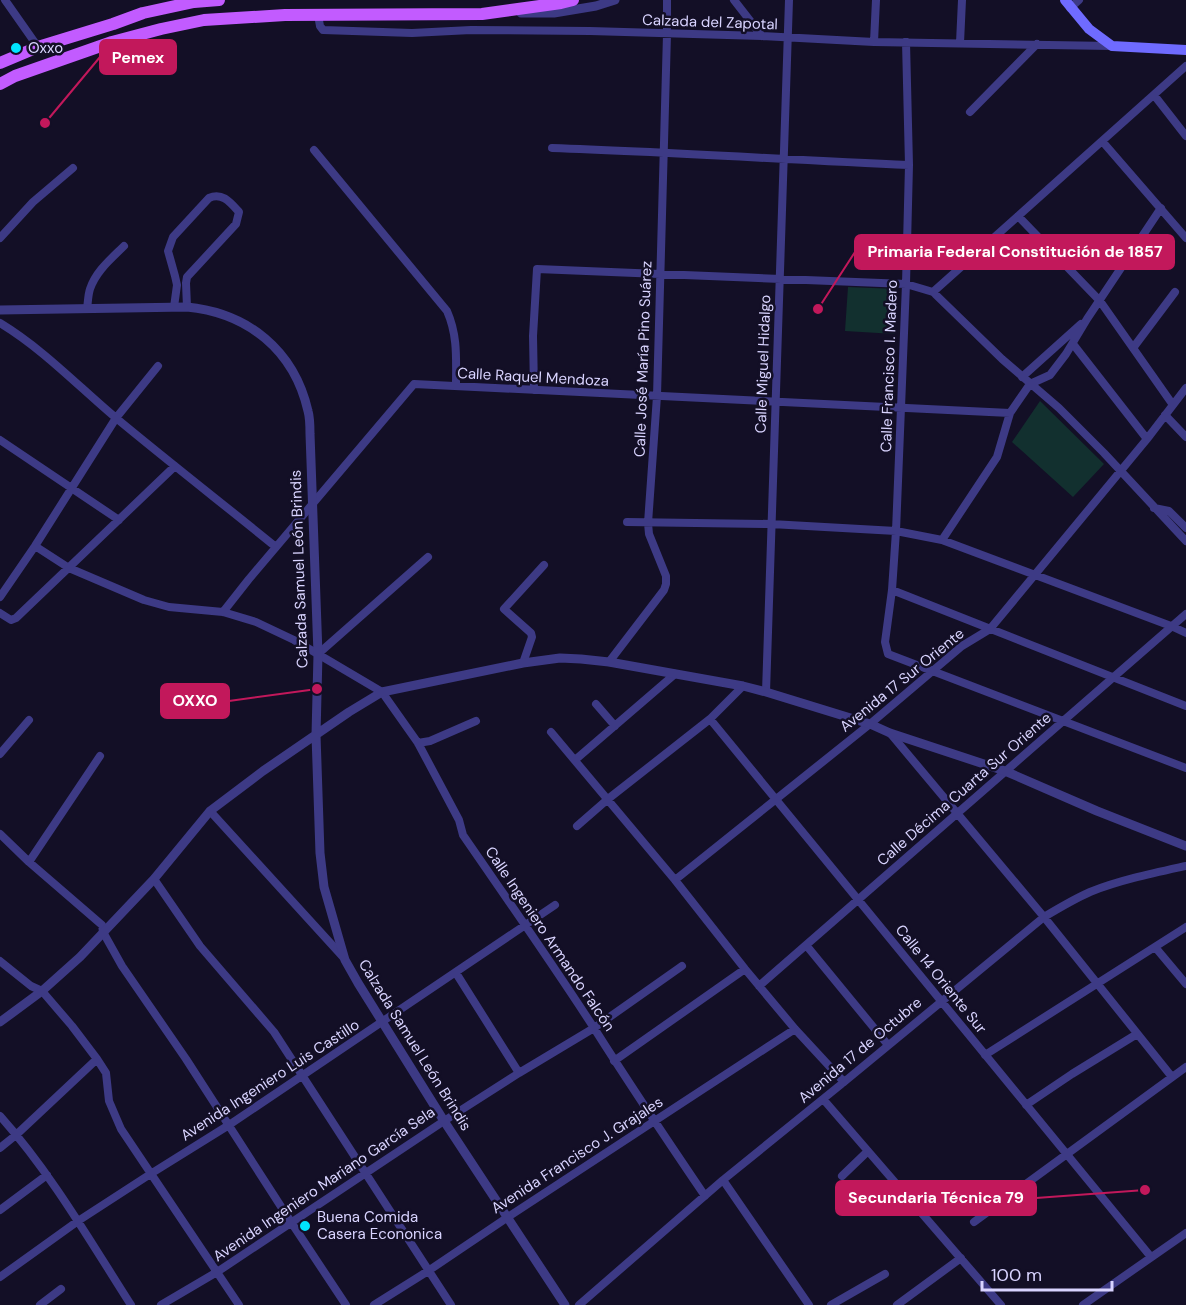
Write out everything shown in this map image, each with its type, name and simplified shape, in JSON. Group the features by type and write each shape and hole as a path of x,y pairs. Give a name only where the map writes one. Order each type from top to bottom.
{"main road":[{"path":"0,63 38,47 143,13 194,2 219,0"},
{"path":"0,84 15,76 112,42 161,28 204,21 285,15 482,14 573,0"},
{"path":"1071,2 1089,29 1112,46 1186,50"}],"street":[{"path":"5,0 38,47"},
{"path":"482,14 554,13 596,6 615,0"},
{"name":"Calle José María Pino Suárez","path":"609,662 664,590 666,584 666,576 649,534 648,523 657,396 668,34 667,0"},
{"path":"734,0 762,36"},
{"name":"Calle Miguel Hidalgo","path":"765,692 789,0"},
{"path":"874,42 876,0"},
{"path":"960,43 962,0"},
{"name":"Calzada del Zapotal","path":"318,15 323,30 412,33 471,30 590,31 874,42 1112,46"},
{"path":"348,15 349,31"},
{"name":"Calle Francisco I. Madero","path":"906,42 909,165 906,284 896,531 892,590 885,642 888,654 932,671"},
{"path":"970,112 1037,44"},
{"path":"933,292 1186,66"},
{"path":"1154,95 1186,136"},
{"path":"1102,141 1186,237"},
{"path":"552,148 909,165"},
{"path":"314,150 447,311 455,334 456,386"},
{"path":"0,238 33,202 73,168"},
{"path":"174,308 177,285 168,251 173,237 209,198 215,195 226,198 239,212 236,224 187,278 187,307"},
{"path":"942,540 997,457 1010,413 1030,384 1050,375 1073,344 1087,319 1161,208"},
{"path":"1018,216 1100,301 1173,405"},
{"path":"87,309 90,289 96,276 124,246"},
{"path":"534,390 533,336 537,269 906,284 933,292 1002,359 1072,421 1186,542"},
{"path":"1133,348 1175,292"},
{"name":"Calzada Samuel León Brindis","path":"4,310 187,307 223,314 242,322 266,339 282,356 303,392 309,413 313,503 318,654 316,735 320,853 324,887 345,960 444,1121 566,1305"},
{"path":"4,310 0,323 34,346 116,418 276,547"},
{"path":"1022,377 1087,319"},
{"path":"1073,344 1147,439"},
{"path":"0,597 116,418 158,366"},
{"name":"Calle Raquel Mendoza","path":"313,503 414,384 1010,413"},
{"name":"Avenida 17 Sur Oriente","path":"675,880 870,724 962,646 990,629 1147,439 1186,388"},
{"path":"1165,415 1186,437"},
{"path":"0,440 119,519"},
{"path":"0,613 11,620 16,618 176,466"},
{"path":"223,612 313,503"},
{"path":"1154,507 1169,511 1186,528"},
{"path":"627,522 771,524 896,531 942,540 1186,633"},
{"path":"35,546 69,568 144,600 169,607 223,612 256,622 294,640 382,692"},
{"path":"318,654 428,557"},
{"path":"523,663 532,637 531,633 504,609 544,565"},
{"path":"892,590 1186,706"},
{"name":"Calle Décima Cuarta Sur Oriente","path":"759,986 1186,614"},
{"path":"0,1022 42,991 80,957 154,879 210,811 263,771 382,692 523,663 560,658 609,662 765,692 870,724 890,733 1005,771 1186,846"},
{"path":"932,671 1186,768"},
{"path":"576,760 675,674"},
{"path":"577,826 710,719 743,686"},
{"name":"Calle Ingeniero Armando Falcón","path":"382,692 418,743 459,820 463,835 705,1196"},
{"path":"596,704 615,726"},
{"name":"Calle 14 Oriente Sur","path":"710,719 1151,1257"},
{"path":"0,754 29,720"},
{"path":"418,743 430,741 476,721"},
{"path":"552,732 675,880 759,986 844,1082"},
{"path":"890,733 1044,917 1172,1077"},
{"path":"29,862 100,756"},
{"path":"210,811 345,960"},
{"path":"0,834 102,925 103,932 122,966 186,1059 346,1305"},
{"name":"Avenida 17 de Octubre","path":"579,1305 723,1180 1044,917 1092,891 1186,866"},
{"path":"154,879 200,946 274,1032 451,1305"},
{"name":"Avenida Ingeniero Luis Castillo","path":"0,1277 45,1243 229,1125 555,905"},
{"path":"985,1055 1186,927"},
{"path":"806,945 888,1045"},
{"path":"1155,947 1186,984"},
{"path":"0,961 31,986 42,991 97,1059 106,1073 109,1101 121,1129 239,1305"},
{"name":"Avenida Ingeniero Mariano García Sela","path":"161,1305 217,1272 519,1072 594,1028 682,966"},
{"path":"614,1060 745,969"},
{"path":"456,973 519,1072"},
{"name":"Avenida Francisco J. Grajales","path":"374,1305 795,1029"},
{"path":"1026,1105 1137,1034"},
{"path":"0,1148 97,1059"},
{"path":"974,1222 1186,1067"},
{"path":"823,1099 1001,1305"},
{"path":"0,1116 47,1175 131,1305"},
{"path":"842,1176 868,1151"},
{"path":"0,1210 47,1175"},
{"path":"723,1180 809,1305"},
{"path":"1083,1305 1186,1233"},
{"path":"897,1305 961,1258"},
{"path":"831,1305 885,1274"},
{"path":"40,1305 61,1289"}],"green space":[{"path":"848,287 897,289 895,334 845,331"},
{"path":"1040,401 1104,464 1073,497 1012,442"}],"place":[{"name":"Oxxo","path":"16,48"},
{"name":"Pemex","path":"45,123"},
{"name":"Primaria Federal Constitución de 1857","path":"818,309"},
{"name":"OXXO","path":"317,689"},
{"name":"Secundaria Técnica 79","path":"1145,1190"},
{"name":"Buena Comida Casera Econonica","path":"305,1226"}]}
